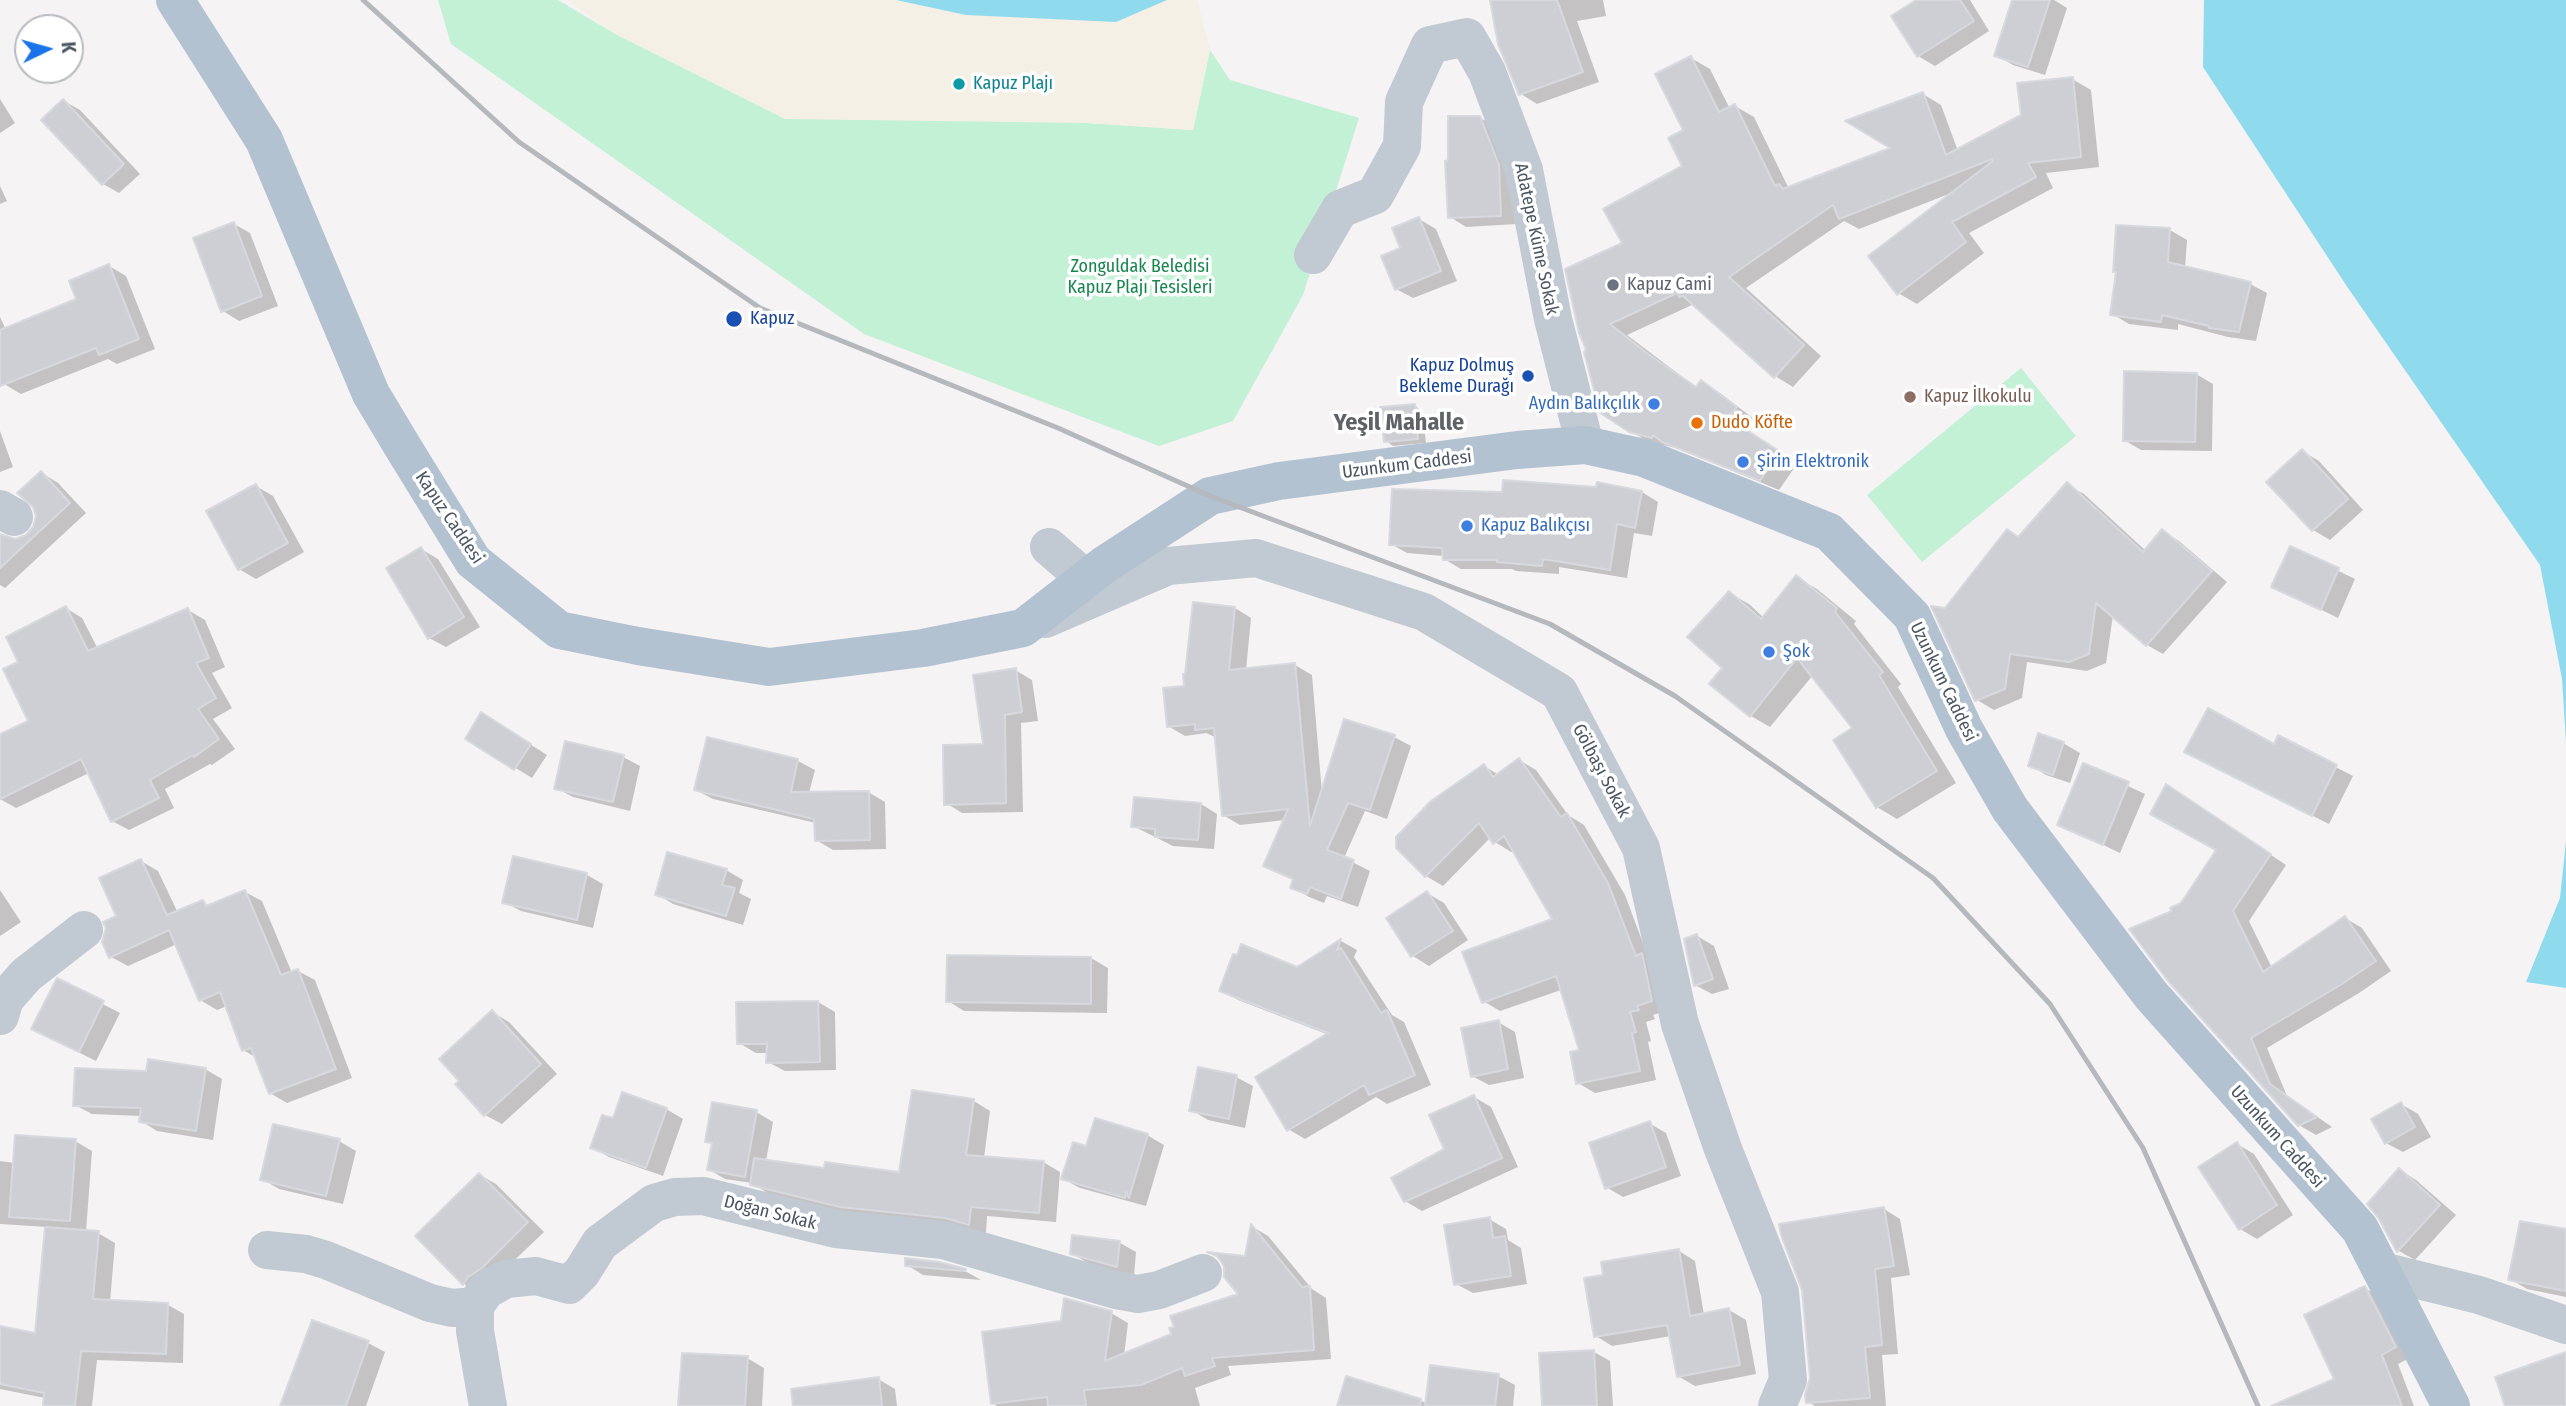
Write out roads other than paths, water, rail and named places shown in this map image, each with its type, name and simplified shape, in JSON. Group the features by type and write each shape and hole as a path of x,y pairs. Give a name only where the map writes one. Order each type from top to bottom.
{"main road":[{"name":"Kapuz Caddesi","path":"176,0 264,139 371,394 404,449 473,561 559,630 769,667 923,648 1023,628"},
{"name":"Uzunkum Caddesi","path":"1023,628 1086,579 1210,496 1279,481 1517,450 1585,445 1644,458 1829,532 1912,615 1964,729 2010,809 2151,995 2360,1228 2451,1406"}],"street":[{"name":"Adatepe Küme Sokak","path":"1313,255 1340,209 1375,195 1402,146 1404,102 1430,45 1467,37 1487,72 1524,170 1553,319 1585,445"},
{"path":"1049,547 1086,579"},
{"name":"Gölbaşı Sokak","path":"1023,628 1168,566 1256,558 1424,612 1559,692 1641,848 1680,1024 1723,1149 1780,1292 1788,1380 1777,1406"},
{"path":"2,1004 26,975 84,930"},
{"name":"Doğan Sokak","path":"475,1306 486,1290 506,1279 536,1276 569,1285 583,1272 600,1243 654,1203 675,1197 703,1196 836,1229 943,1240 1138,1294 1159,1290 1203,1272"},
{"path":"267,1250 306,1254 326,1260 429,1303 452,1308 475,1306 475,1331 488,1406"},
{"path":"2382,1272 2479,1295 2566,1325"}],"water":[{"path":"896,0 1167,0 1116,22 966,15"},
{"path":"2204,0 2566,0 2566,742 2562,679 2540,565 2348,288 2203,67"},
{"path":"2566,841 2566,988 2526,982 2560,898"}],"railway":[{"path":"363,0 519,142 760,308 1058,428 1210,496 1550,624 1675,696 1933,878 2050,1004 2143,1148 2258,1406"}],"place":[{"name":"Kapuz Plajı","path":"959,84"},
{"name":"Kapuz Cami","path":"1613,285"},
{"name":"Kapuz","path":"734,319"},
{"name":"Kapuz Dolmuş Bekleme Durağı","path":"1528,376"},
{"name":"Kapuz İlkokulu","path":"1910,397"},
{"name":"Aydın Balıkçılık","path":"1654,404"},
{"name":"Dudo Köfte","path":"1697,423"},
{"name":"Şirin Elektronik","path":"1743,462"},
{"name":"Kapuz Balıkçısı","path":"1467,526"},
{"name":"Şok","path":"1769,652"}],"district":[{"name":"Yeşil Mahalle","path":"1399,423"}],"park label":[{"name":"Zonguldak Beledisi Kapuz Plajı Tesisleri","path":"1140,277"}]}
